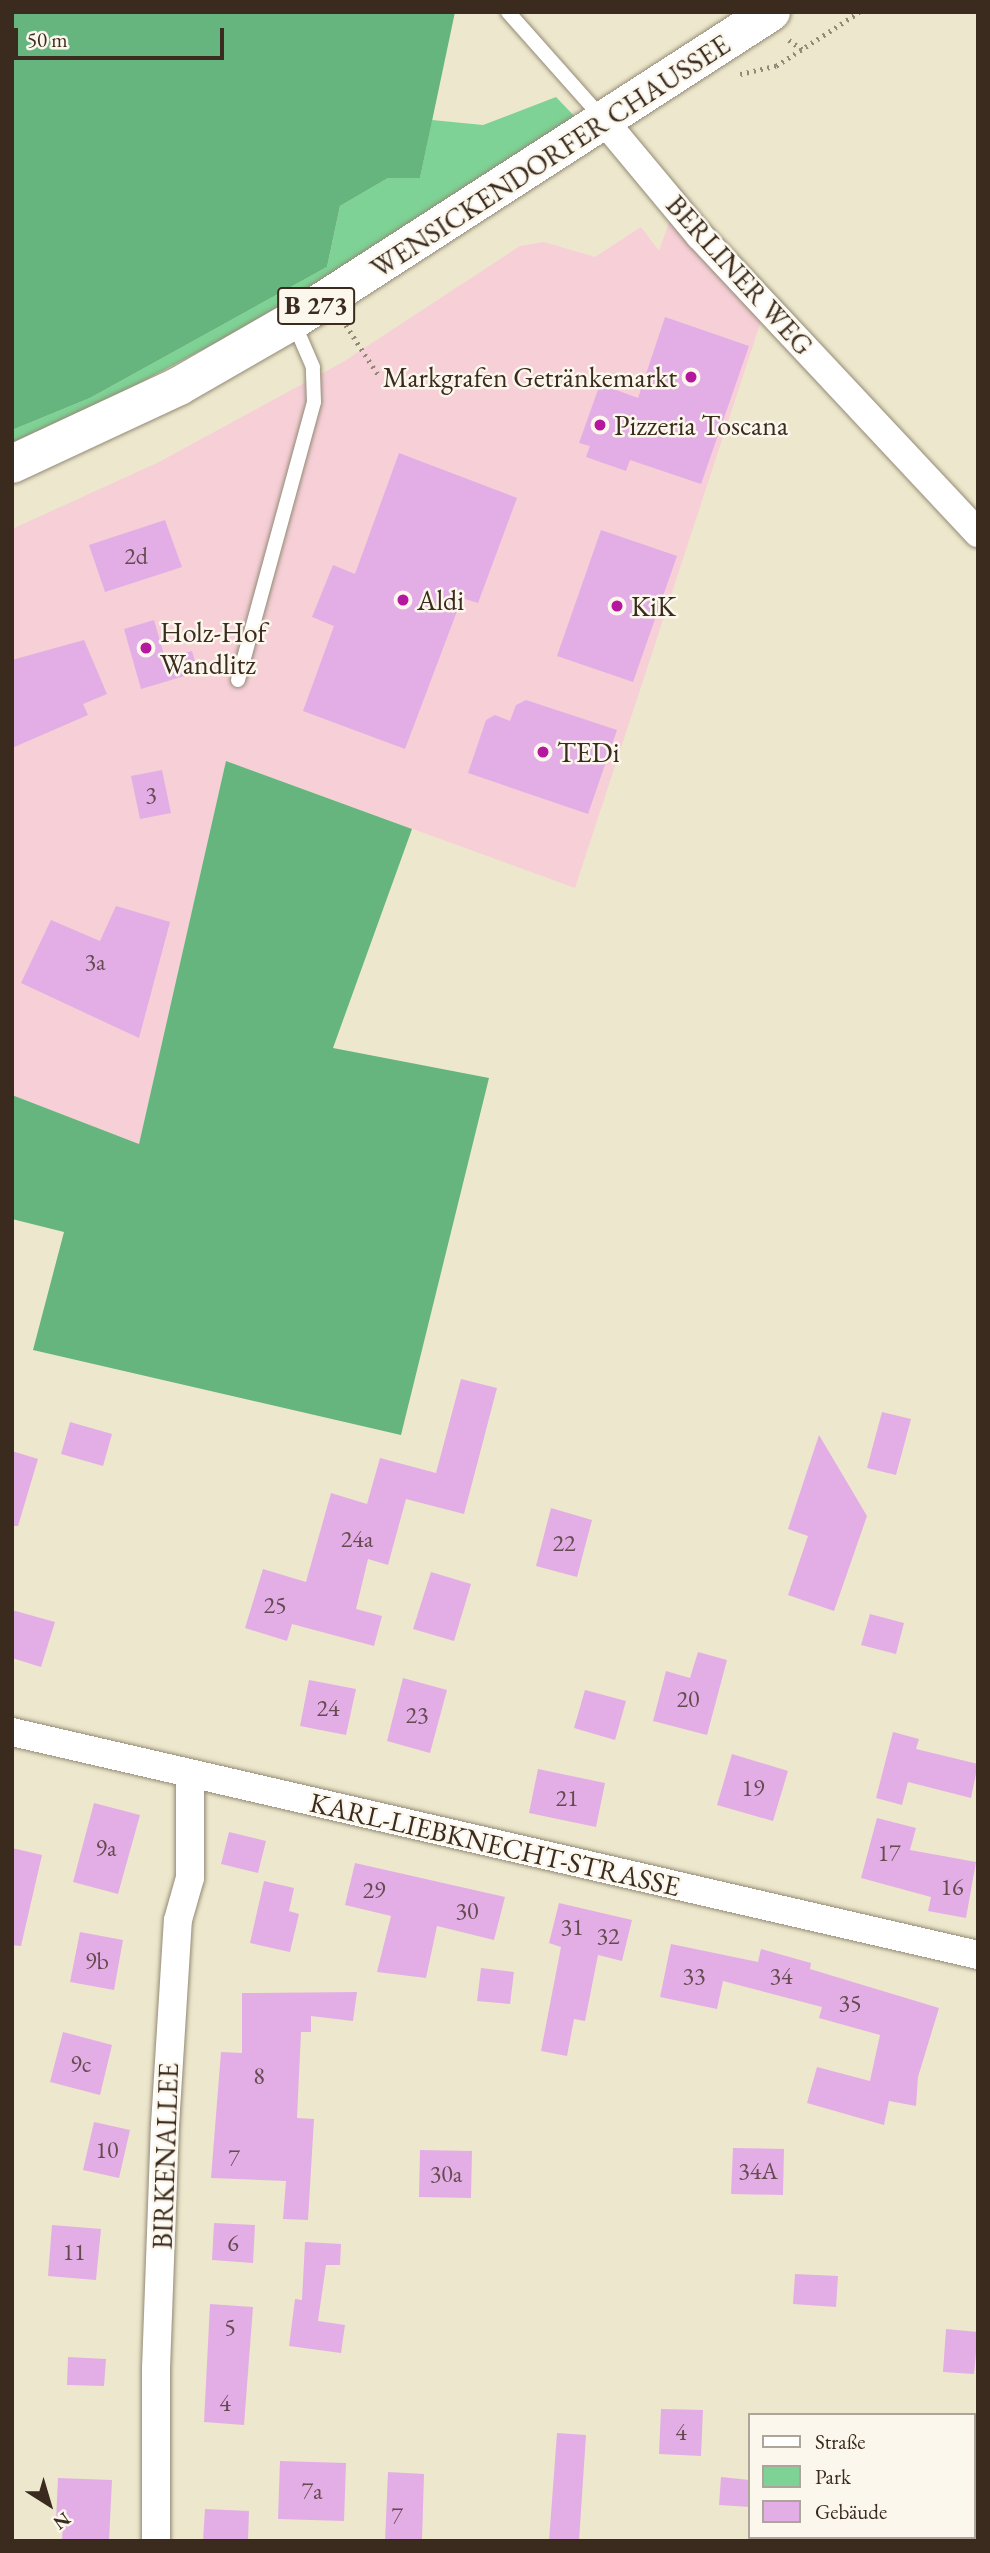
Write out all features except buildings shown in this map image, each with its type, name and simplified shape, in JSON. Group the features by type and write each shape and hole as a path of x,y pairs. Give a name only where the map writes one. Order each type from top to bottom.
{"main road":[{"name":"WENSICKENDORFER CHAUSSEE","path":"12,464 179,386 292,321 605,122 771,12"}],"street":[{"name":"BERLINER WEG","path":"605,122 700,236 978,533"},
{"name":"KARL-LIEBKNECHT-STRASSE","path":"12,1732 978,1955"},
{"name":"BIRKENALLEE","path":"156,2541 156,2369 166,2125 178,1920 190,1878 190,1774"}],"lane":[{"name":"BERLINER WEG","path":"508,12 605,122"},
{"path":"238,680 314,402 313,367 292,321"}],"path":[{"path":"802,49 859,12"},
{"path":"346,324 379,376"}],"shaded area":[{"path":"671,217 762,318 575,888 226,761 139,1144 12,1095 12,529 159,462 343,362 520,246 544,242 595,257 641,227 659,251"}],"green space":[{"path":"12,12 455,12 420,178 388,178 340,206 327,267 90,398 12,430"},
{"path":"556,97 578,120 338,278 62,424 12,445 12,430 90,398 327,267 340,206 388,178 420,178 432,120 483,125"},
{"path":"226,761 412,829 333,1048 489,1078 401,1435 33,1350 64,1232 12,1219 12,1095 139,1144"}],"place":[{"name":"Markgrafen Getränkemarkt","path":"691,377"},
{"name":"Pizzeria Toscana","path":"600,425"},
{"name":"Aldi","path":"403,600"},
{"name":"KiK","path":"617,606"},
{"name":"Holz-Hof Wandlitz","path":"146,648"},
{"name":"TEDi","path":"543,752"}]}
